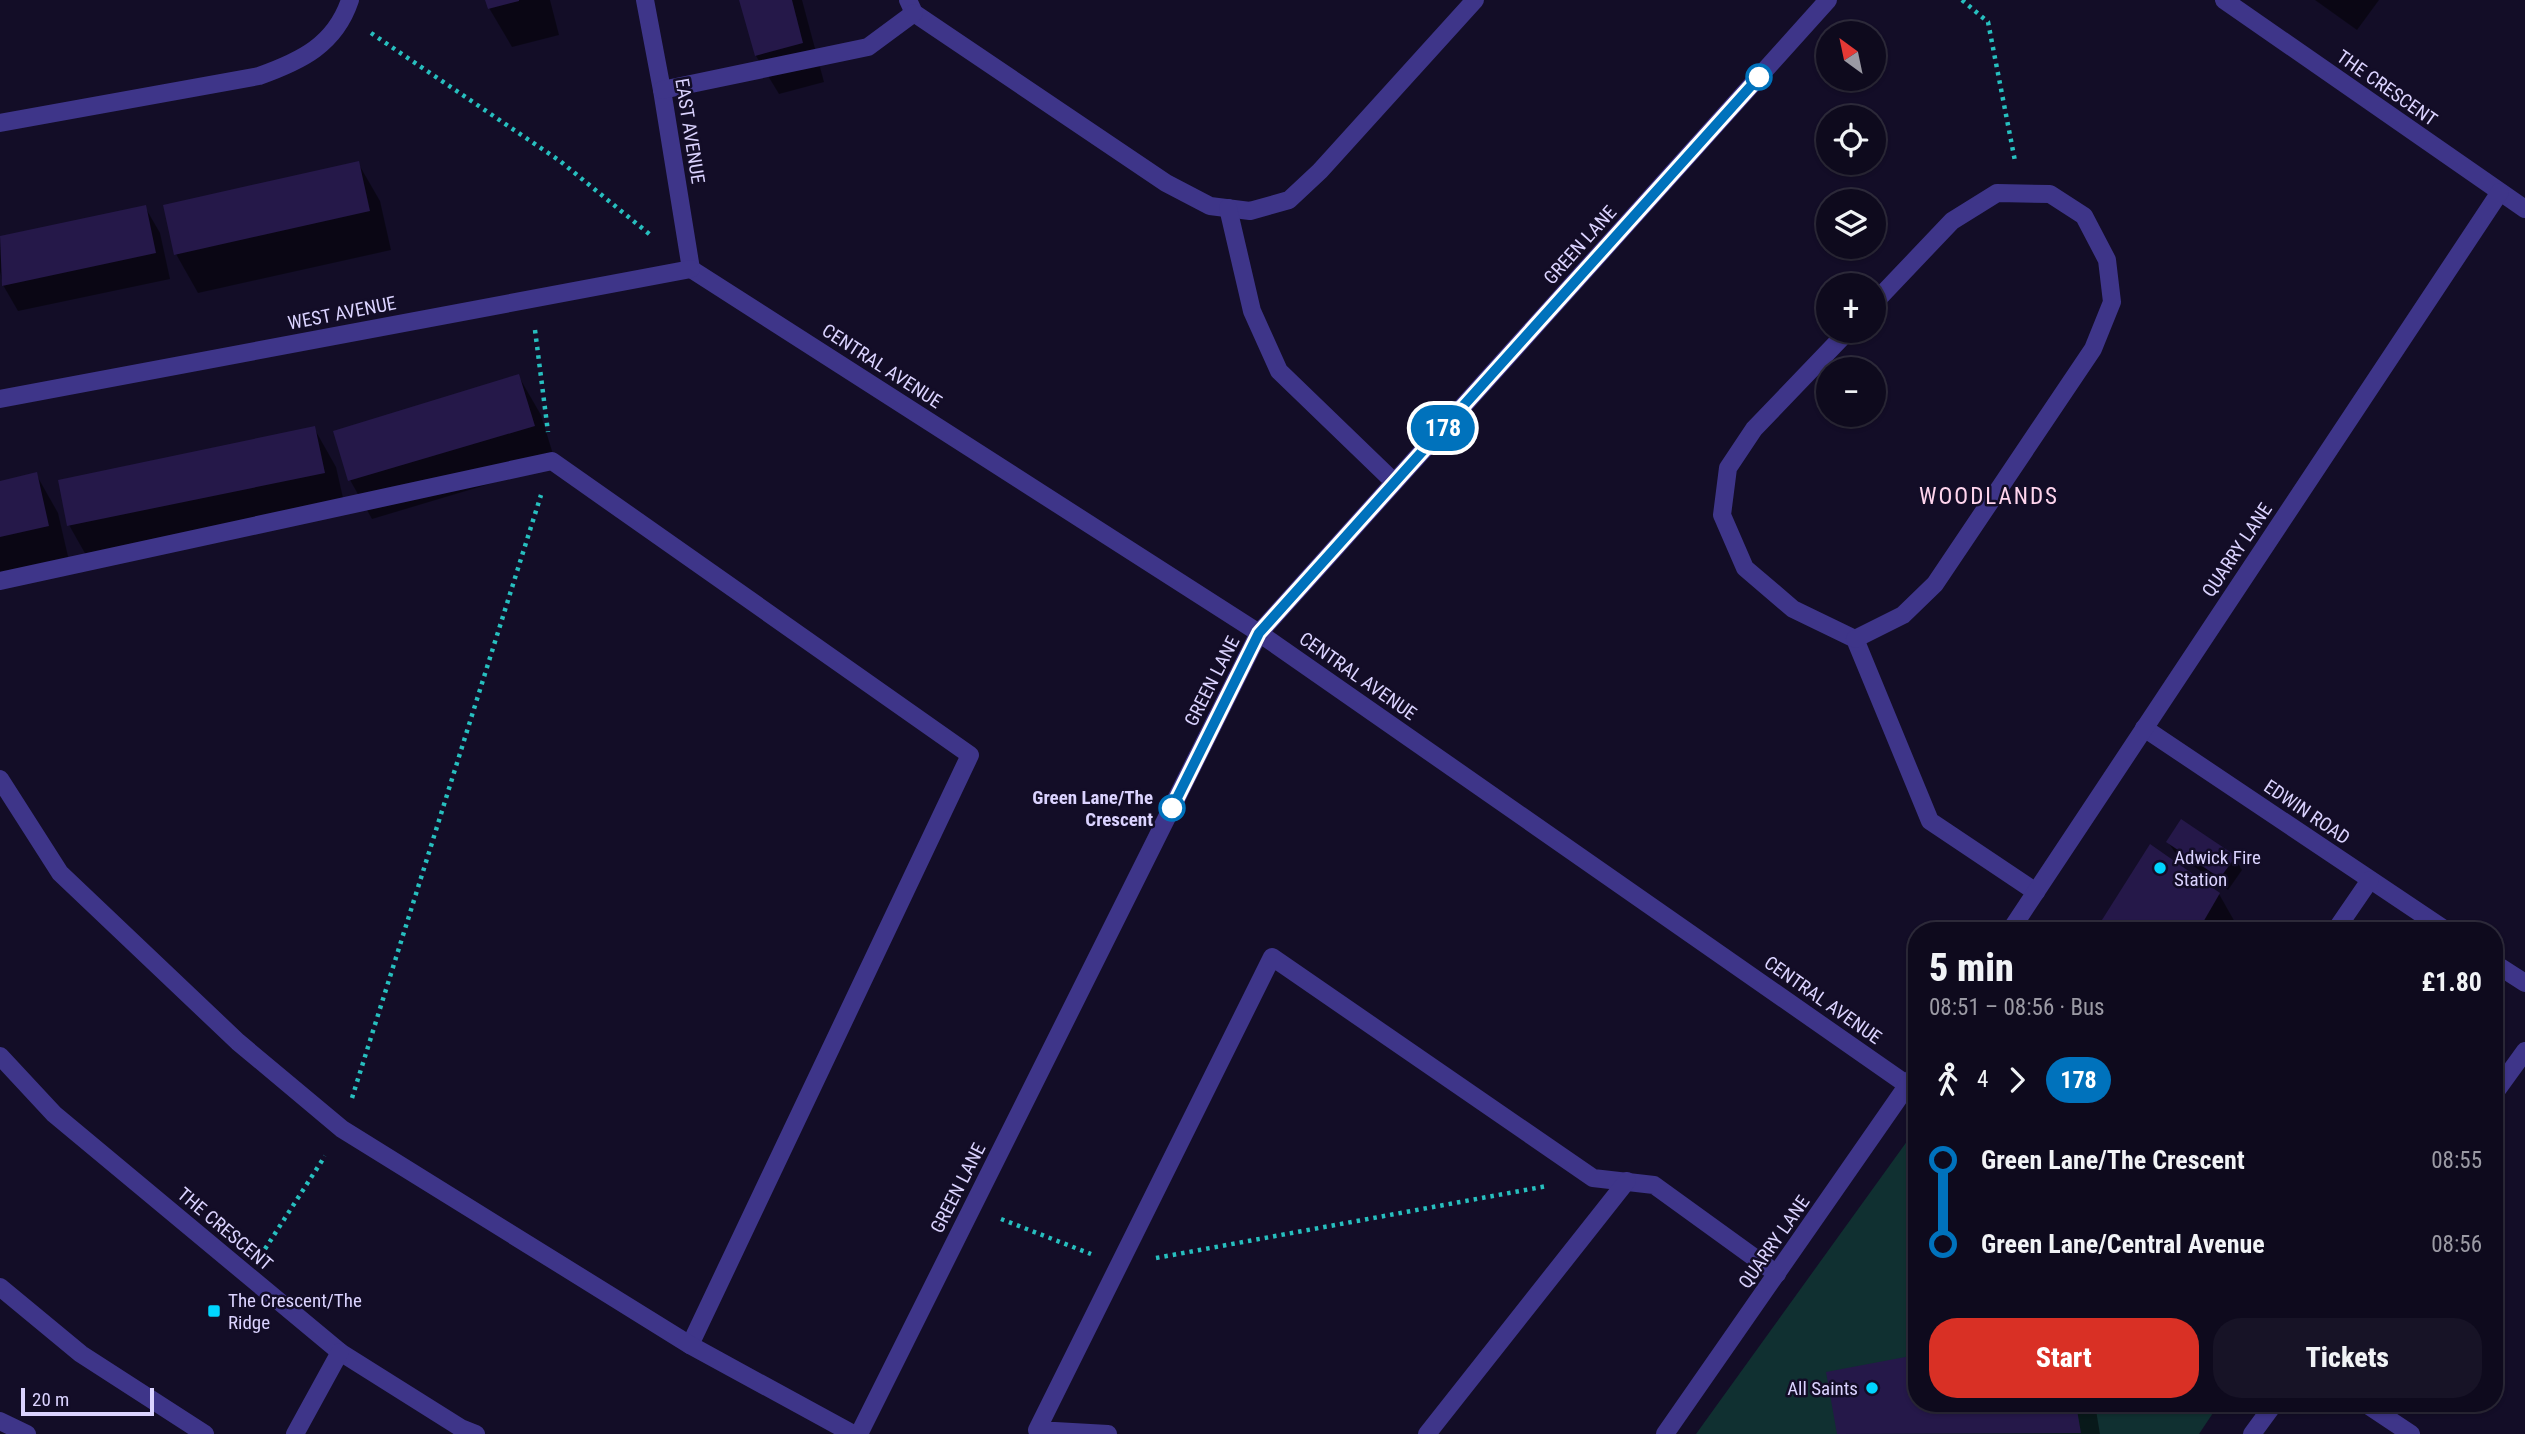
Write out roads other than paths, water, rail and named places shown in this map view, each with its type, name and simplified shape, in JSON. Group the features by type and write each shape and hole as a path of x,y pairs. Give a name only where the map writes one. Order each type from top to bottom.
{"street":[{"name":"EAST AVENUE","path":"645,0 691,269"},
{"path":"662,90 868,47 911,6 1166,183 1210,206 1250,211 1289,200 1320,171 1475,0"},
{"name":"GREEN LANE","path":"859,1434 1259,633 1828,0"},
{"name":"THE CRESCENT","path":"2224,0 2525,209"},
{"path":"0,123 259,76 291,65 323,44 348,7"},
{"name":"QUARRY LANE","path":"2016,922 2500,192"},
{"path":"1855,639 1903,615 1935,583 2093,349 2112,302 2107,260 2084,216 2050,194 1997,193 1952,221 1886,290"},
{"path":"1228,208 1252,311 1279,371 1394,482"},
{"name":"WEST AVENUE","path":"0,399 691,269"},
{"name":"CENTRAL AVENUE","path":"691,269 1259,633 1908,1079"},
{"path":"1836,343 1754,429 1728,468 1722,515 1745,568 1793,609 1855,639 1930,821 2036,892"},
{"path":"0,581 552,461 970,755 690,1345"},
{"name":"EDWIN ROAD","path":"2144,728 2433,922"},
{"path":"0,779 61,873 238,1042 342,1129 690,1345 853,1434"},
{"path":"2341,922 2370,880"},
{"path":"1108,1434 1037,1430 1272,957 1593,1178 1654,1185 1777,1273"},
{"path":"2503,968 2525,984"},
{"path":"2503,1082 2525,1051"},
{"name":"THE CRESCENT","path":"0,1056 54,1114 340,1352 467,1432"},
{"name":"QUARRY LANE","path":"1665,1434 1908,1091"},
{"path":"1427,1434 1627,1181"},
{"path":"0,1287 81,1354 205,1434"},
{"path":"295,1434 340,1352"},
{"path":"2252,1434 2268,1412"},
{"path":"2378,1412 2411,1434"},
{"path":"0,1421 27,1434"}],"place":[{"name":"Green Lane/The Crescent","path":"1172,808"},
{"name":"Adwick Fire Station","path":"2160,868"},
{"name":"The Crescent/The Ridge","path":"214,1311"},
{"name":"All Saints","path":"1872,1388"}],"district":[{"name":"WOODLANDS","path":"1989,496"}]}
